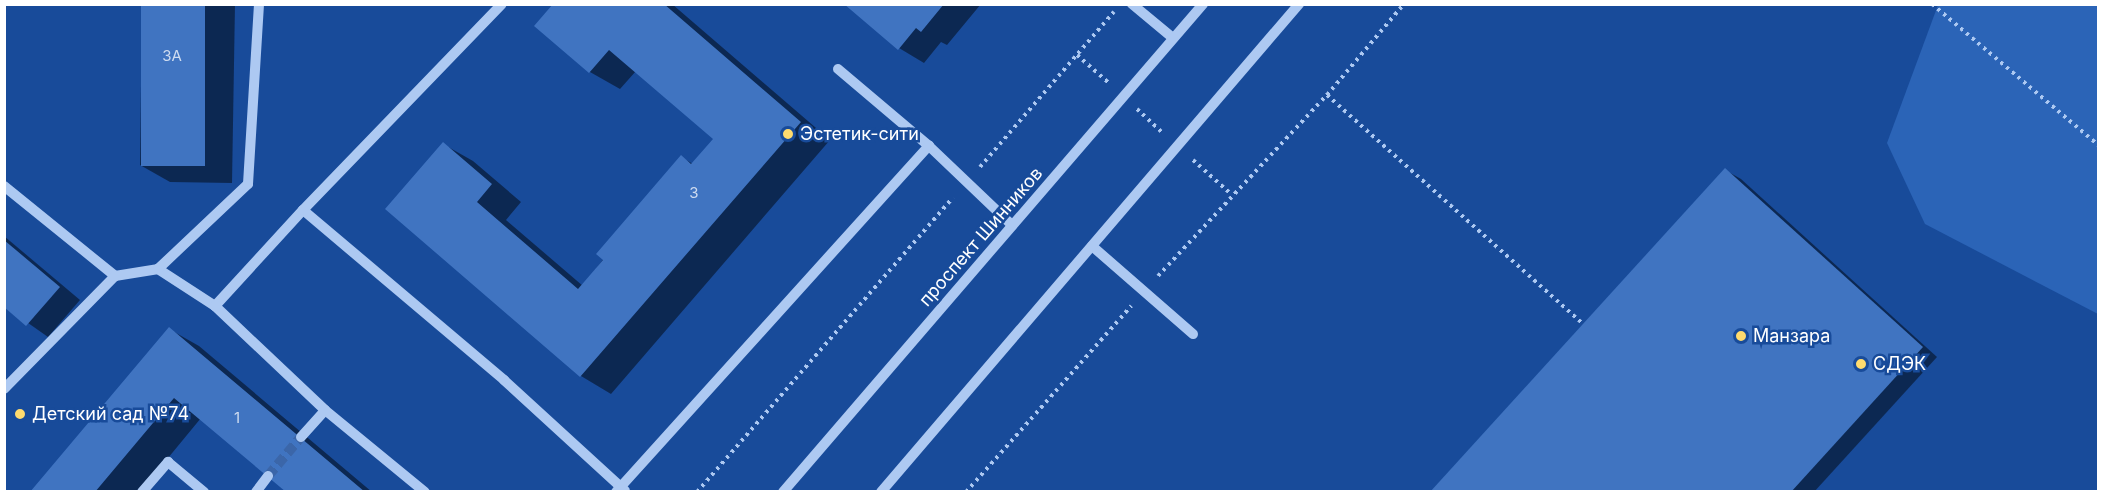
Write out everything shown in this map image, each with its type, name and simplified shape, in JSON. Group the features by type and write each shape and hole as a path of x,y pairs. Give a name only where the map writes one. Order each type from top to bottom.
{"street":[{"path":"4,389 115,276 158,269 248,184 260,4"},
{"path":"215,306 303,210 502,4"},
{"path":"1132,4 1173,38"},
{"name":"проспект Шинников","path":"783,492 1203,4"},
{"path":"881,492 1299,4"},
{"path":"838,69 929,146 1012,225"},
{"path":"303,210 504,380 620,490 929,146"},
{"path":"4,186 115,276"},
{"path":"1092,246 1193,334"},
{"path":"158,269 215,306 325,410 425,492"},
{"path":"301,437 325,410"},
{"path":"142,492 168,462 204,492"},
{"path":"256,492 268,476"}],"path":[{"path":"697,492 1120,4"},
{"path":"966,492 1232,194 1327,95 1404,4"},
{"path":"1932,4 2098,146"},
{"path":"1077,55 1232,194"},
{"path":"1327,95 1583,324"}],"shaded area":[{"path":"1938,5 2098,5 2098,314 1925,224 1887,143"}],"building":[{"path":"141,4 205,4 205,166 141,166"},
{"path":"553,4 664,4 801,122 580,377 385,209 443,142 492,184 477,202 578,289 603,260 596,254 681,155 691,164 713,139 609,50 589,73 534,26"},
{"path":"844,4 944,4 921,32 916,28 898,50"},
{"name":"Манзара","path":"1725,168 1923,347 1791,492 1430,492"},
{"path":"4,240 60,287 26,326 4,307"},
{"path":"169,327 365,492 286,492 174,398 95,492 30,492"}],"tunnel":[{"path":"268,476 301,437"}],"place":[{"name":"Эстетик-сити","path":"788,134"},
{"name":"Манзара","path":"1741,336"},
{"name":"СДЭК","path":"1861,364"},
{"name":"Детский сад №74","path":"20,414"}]}
